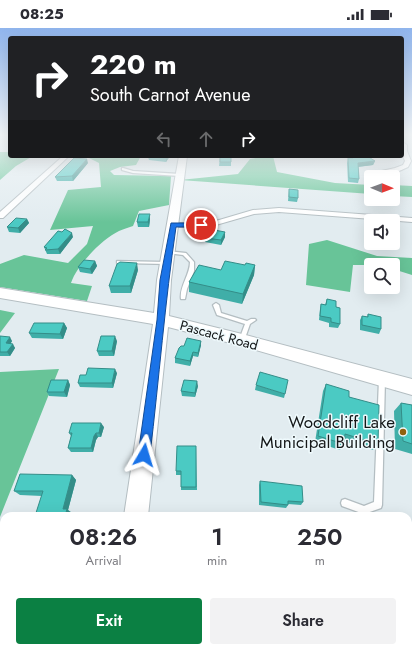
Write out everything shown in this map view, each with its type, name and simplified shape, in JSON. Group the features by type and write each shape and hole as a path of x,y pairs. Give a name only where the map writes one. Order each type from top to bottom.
{"main road":[{"path":"137,512 168,258 182,164"},
{"name":"Pascack Road","path":"0,293 161,320 242,340 412,387"}],"street":[{"path":"0,216 57,164"},
{"path":"397,170 406,166 407,164"},
{"path":"173,224 209,225 253,212 279,210 412,220"}],"lane":[{"path":"123,169 133,172 180,175"},
{"path":"119,262 168,258 184,254 192,262 192,270 184,292 184,298"},
{"path":"216,306 219,314 251,321 242,340"},
{"path":"345,503 364,510 378,505 382,378"}],"green space":[{"path":"0,164 19,164 16,166 0,180"},
{"path":"99,164 136,164 120,167 110,171 114,175 171,176 169,205 139,211 133,226 121,230 105,240 91,253 79,268 71,283 92,286 87,301 0,287 0,264 24,255 68,263 87,244 93,226 50,230 68,190 101,187"},
{"path":"246,164 275,164 277,172 335,183 364,185 364,193 180,180 238,174"},
{"path":"400,185 412,186 412,197 400,196"},
{"path":"327,240 377,256 412,258 412,275 400,271 400,258 364,258 364,265 353,265 350,292 306,285 309,244"},
{"path":"0,310 15,313 0,333"},
{"path":"59,369 2,512 0,512 0,372"}],"building":[{"path":"68,164 82,164 72,176 55,177"},
{"path":"348,164 358,164 359,179 349,178"},
{"path":"289,189 298,190 298,198 289,197"},
{"path":"139,214 150,214 148,222 137,222"},
{"path":"16,218 27,219 18,228 7,227"},
{"path":"65,229 72,233 58,249 45,250 47,248 44,247 58,231 62,232"},
{"path":"209,229 225,232 221,240 205,238"},
{"path":"84,260 95,261 90,269 78,267"},
{"path":"225,261 245,265 246,263 255,265 243,294 189,282 199,265 221,270"},
{"path":"120,262 137,263 130,286 109,286 117,264"},
{"path":"327,299 336,301 336,307 340,308 340,324 331,322 331,318 320,316 321,304 326,305"},
{"path":"368,314 381,317 381,329 362,325 362,316 368,317"},
{"path":"34,323 64,323 60,334 29,333"},
{"path":"0,336 10,337 6,343 13,344 7,352 0,352"},
{"path":"101,336 115,336 112,351 97,351"},
{"path":"187,338 201,341 198,353 193,352 190,361 175,358 179,348 184,346"},
{"path":"88,368 115,369 112,383 78,383 80,375 86,375"},
{"path":"260,372 288,380 285,394 256,385"},
{"path":"51,380 68,380 64,392 47,392"},
{"path":"184,380 197,381 195,393 181,391"},
{"path":"326,384 349,391 349,397 379,405 378,444 345,434 344,444 318,436"},
{"path":"401,403 412,405 412,444 403,441"},
{"path":"72,423 101,423 99,433 96,433 94,436 91,448 68,448 72,433 69,433"},
{"path":"177,446 196,446 196,487 181,487 181,471 176,471"},
{"path":"20,474 72,475 63,509 67,509 66,512 36,512 43,491 14,491"},
{"path":"260,481 302,486 303,502 288,501 288,505 261,502"}],"place":[{"name":"Woodcliff Lake Municipal Building","path":"403,432"}],"route":[{"path":"144,455 161,320 164,280 173,224 201,225"}]}
